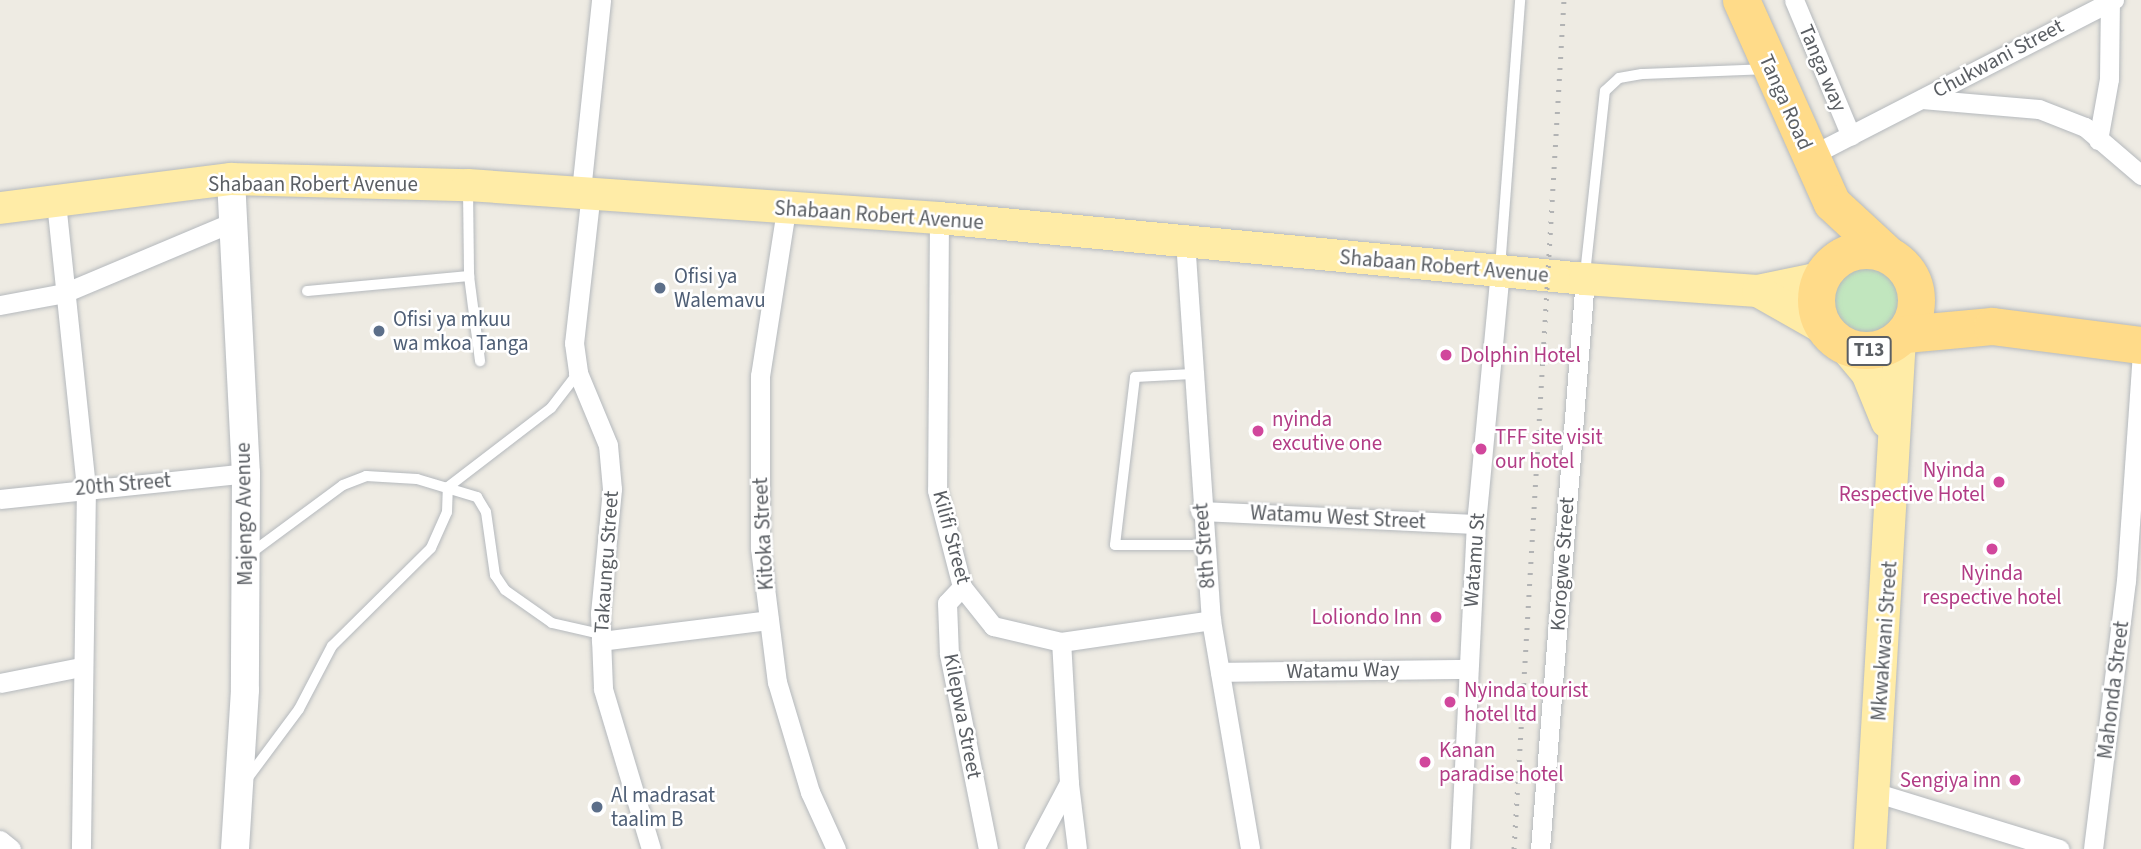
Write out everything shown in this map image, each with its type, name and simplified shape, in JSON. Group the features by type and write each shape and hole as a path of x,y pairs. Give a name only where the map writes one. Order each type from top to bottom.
{"highway":[{"name":"Tanga Road","path":"1741,0 1832,203"},
{"name":"T13","path":"1832,203 1895,260 1992,326"},
{"name":"T13","path":"1832,203 1834,232 1815,301 1834,338 1864,352 1903,336 1992,326 2141,345"},
{"path":"1824,274 1863,249 1895,260"},
{"name":"T13","path":"1895,260 1917,300 1903,336"}],"main road":[{"name":"Shabaan Robert Avenue","path":"0,208 231,179 468,184 939,218 1500,272 1758,290"},
{"path":"1758,290 1824,274"},
{"path":"1758,290 1834,338 1867,373 1890,433"},
{"path":"1890,433 1903,336"},
{"name":"Mkwakwani Street","path":"1870,849 1891,542 1890,433"}],"street":[{"name":"Takaungu Street","path":"601,0 574,343 578,373 608,445 611,478 600,637 603,689 651,849"},
{"name":"Tanga way","path":"1794,0 1851,136"},
{"name":"Chukwani Street","path":"1810,156 2112,1"},
{"path":"2098,140 2109,79 2112,1"},
{"path":"1922,99 2039,109 2085,127 2141,175"},
{"name":"Majengo Avenue","path":"231,179 246,473 235,849"},
{"path":"56,202 86,486 81,667 82,849"},
{"name":"Kitoka Street","path":"786,209 760,376 760,548 777,682 810,792 836,849"},
{"name":"Kilifi Street","path":"939,218 937,490 962,587 993,626 1061,642 1211,620"},
{"path":"0,304 64,293 233,222"},
{"name":"8th Street","path":"1185,240 1200,511 1211,620 1250,849"},
{"name":"Watamu St","path":"1460,849 1476,524 1500,272"},
{"name":"Korogwe Street","path":"1540,849 1584,279"},
{"name":"Mahonda Street","path":"2094,849 2126,581 2141,363"},
{"name":"20th Street","path":"0,499 86,486 246,473"},
{"name":"Watamu West Street","path":"1200,511 1476,524"},
{"path":"2126,581 2141,604"},
{"name":"Kilepwa Street","path":"962,587 947,603 949,654 988,849"},
{"path":"600,637 769,620"},
{"path":"1061,642 1069,783 1077,849"},
{"path":"0,683 81,667"},
{"name":"Watamu Way","path":"1220,672 1467,668"},
{"path":"1034,849 1069,783"},
{"path":"1874,792 2059,849"},
{"path":"0,840 10,849"}],"lane":[{"path":"1500,272 1520,0"},
{"path":"1584,279 1605,91 1619,78 1642,74 1771,68"},
{"path":"468,184 469,276 480,361"},
{"path":"307,291 469,276"},
{"path":"448,487 551,408 578,373"},
{"path":"1192,374 1135,377 1115,545 1203,545"},
{"path":"245,558 344,485 366,476 448,487 477,497 486,512 495,575 505,590 552,622 600,637"},
{"path":"238,791 299,709 332,646 431,548 447,512 448,487"}],"green space":[{"path":"1867,257 1881,260 1894,268 1902,281 1905,295 1902,309 1894,322 1881,330 1867,333 1853,330 1840,322 1832,309 1829,295 1832,281 1840,268 1853,260"}],"railway":[{"path":"1514,849 1564,0"}],"place":[{"name":"Ofisi ya Walemavu","path":"660,288"},
{"name":"Ofisi ya mkuu wa mkoa Tanga","path":"379,331"},
{"name":"Dolphin Hotel","path":"1446,355"},
{"name":"nyinda excutive one","path":"1258,431"},
{"name":"TFF site visit our hotel","path":"1481,449"},
{"name":"Nyinda Respective Hotel","path":"1999,482"},
{"name":"Nyinda respective hotel","path":"1992,549"},
{"name":"Loliondo Inn","path":"1436,617"},
{"name":"Nyinda tourist hotel ltd","path":"1450,702"},
{"name":"Kanan paradise hotel","path":"1425,762"},
{"name":"Sengiya inn","path":"2015,780"},
{"name":"Al madrasat taalim B","path":"597,807"}]}
